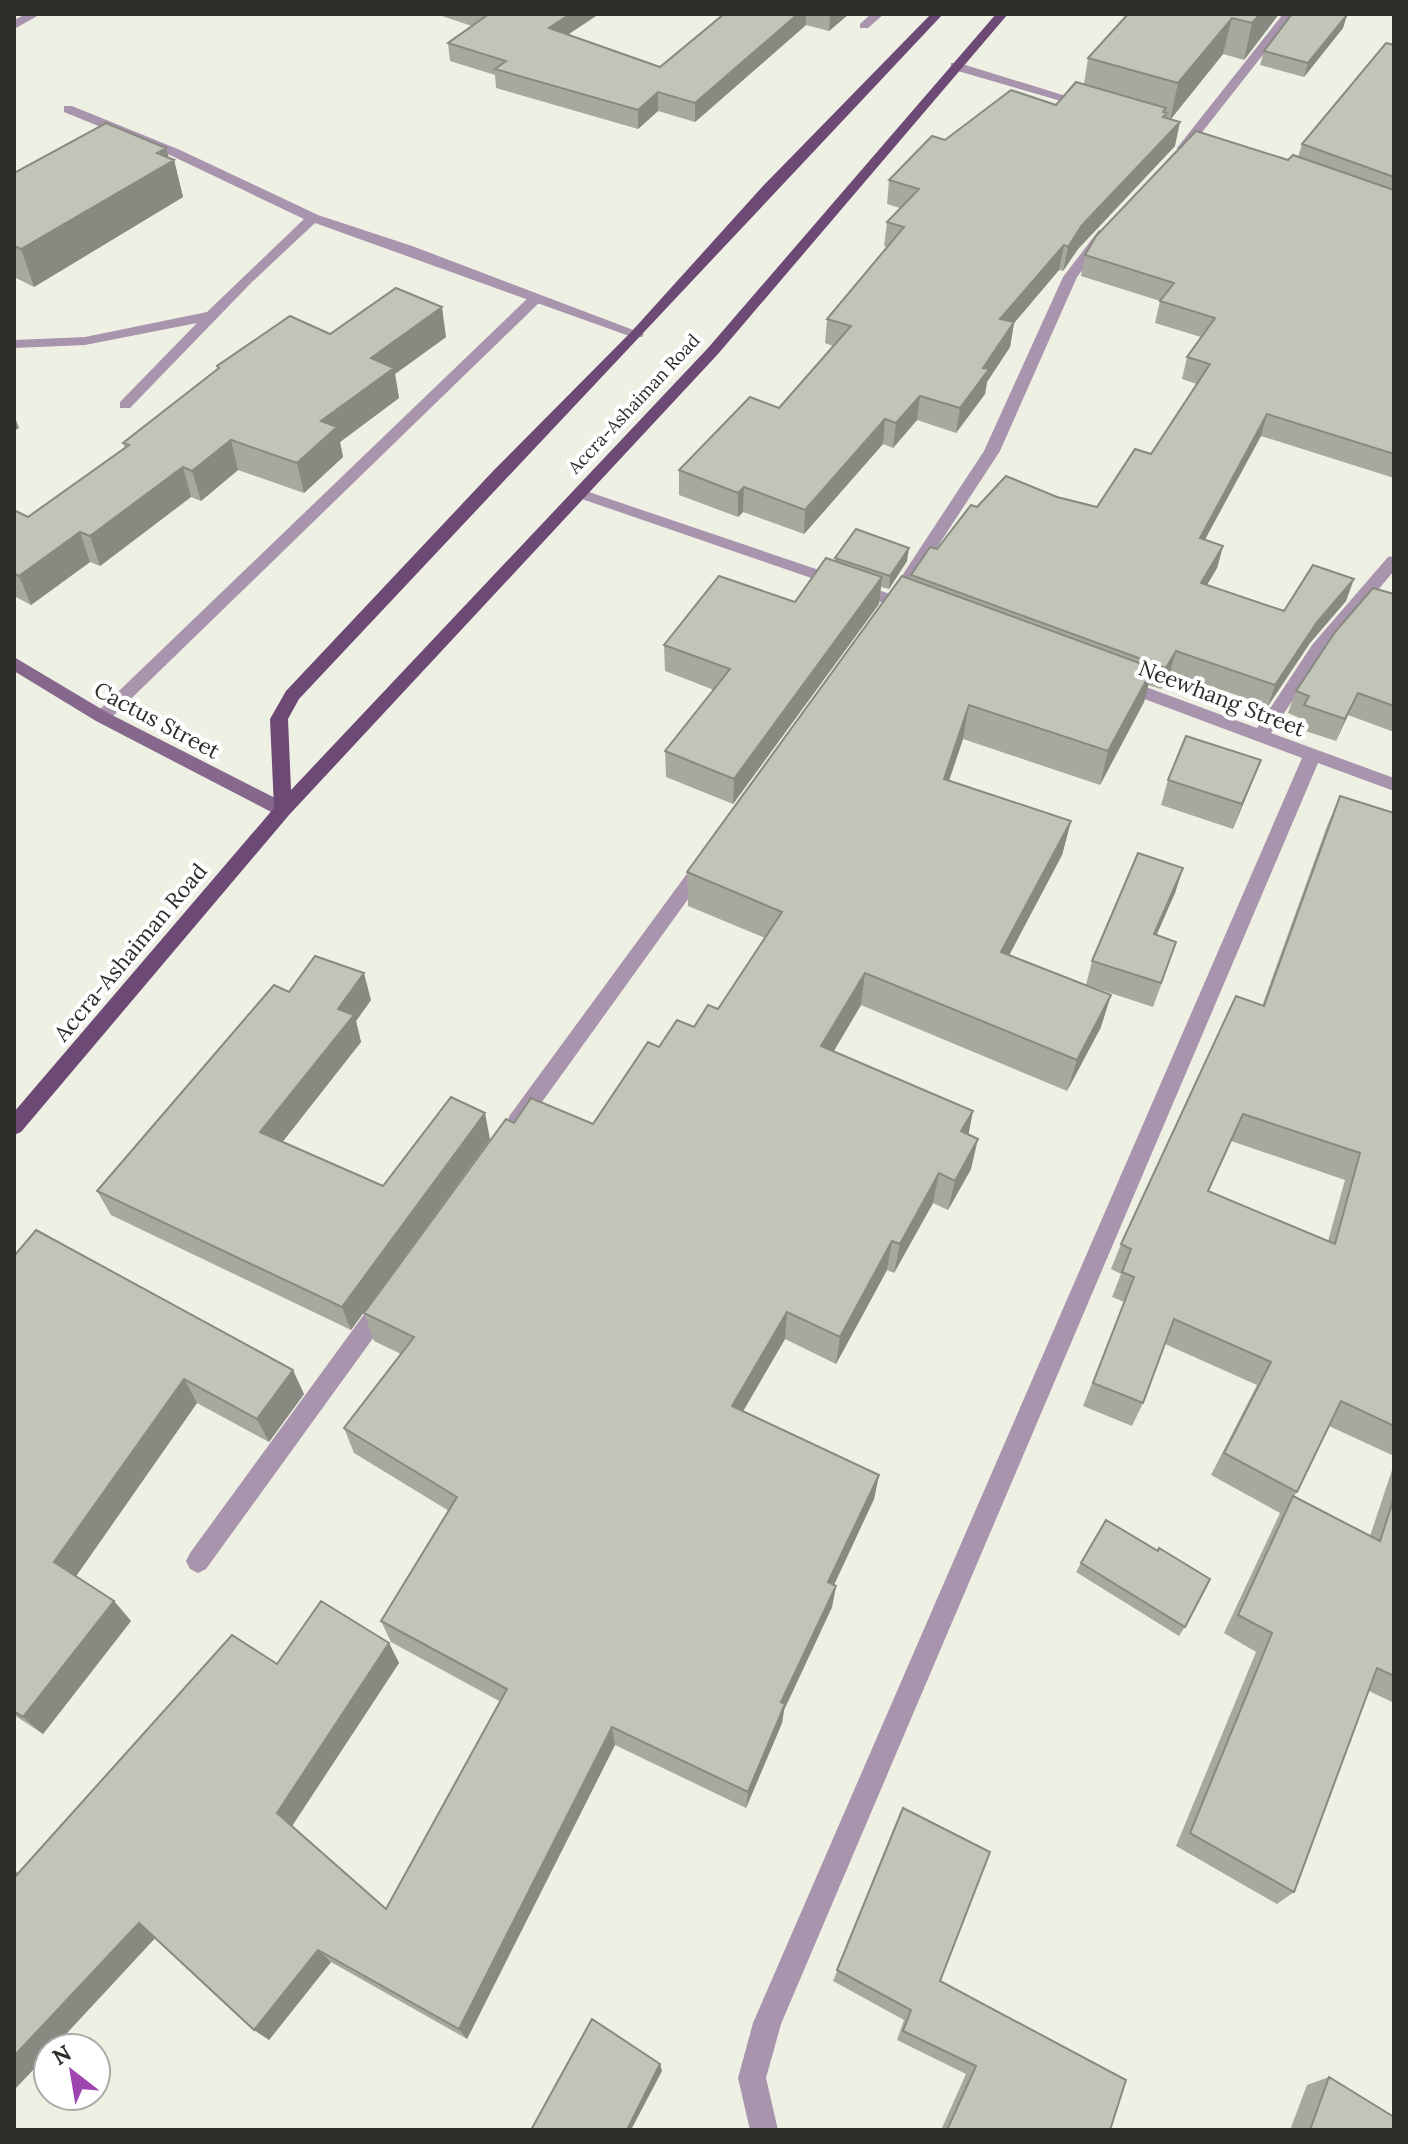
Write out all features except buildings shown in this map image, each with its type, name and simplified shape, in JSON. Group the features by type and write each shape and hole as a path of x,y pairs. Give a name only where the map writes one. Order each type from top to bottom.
{"main road":[{"path":"283,810 279,719 292,695 937,14"},
{"name":"Accra-Ashaiman Road","path":"14,1126 283,810 713,351 1002,14"}],"street":[{"path":"14,25 35,14"},
{"path":"864,26 878,14"},
{"path":"1165,168 1195,136 1289,14"},
{"path":"955,66 1105,109"},
{"path":"68,109 176,153 313,218 407,249 637,334"},
{"path":"125,405 247,279 313,218"},
{"path":"890,606 992,451 1070,277 1085,254 1115,221"},
{"path":"102,717 536,298"},
{"path":"14,344 85,341 215,315"},
{"path":"581,494 890,606 924,611"},
{"path":"1261,735 1318,649 1394,561"},
{"name":"Cactus Street","path":"14,663 102,717 283,810"},
{"name":"Neewhang Street","path":"1099,676 1394,785"},
{"path":"764,2130 752,2078 767,2023 1312,756"},
{"path":"504,1138 718,843"},
{"path":"198,1561 393,1292"}]}
